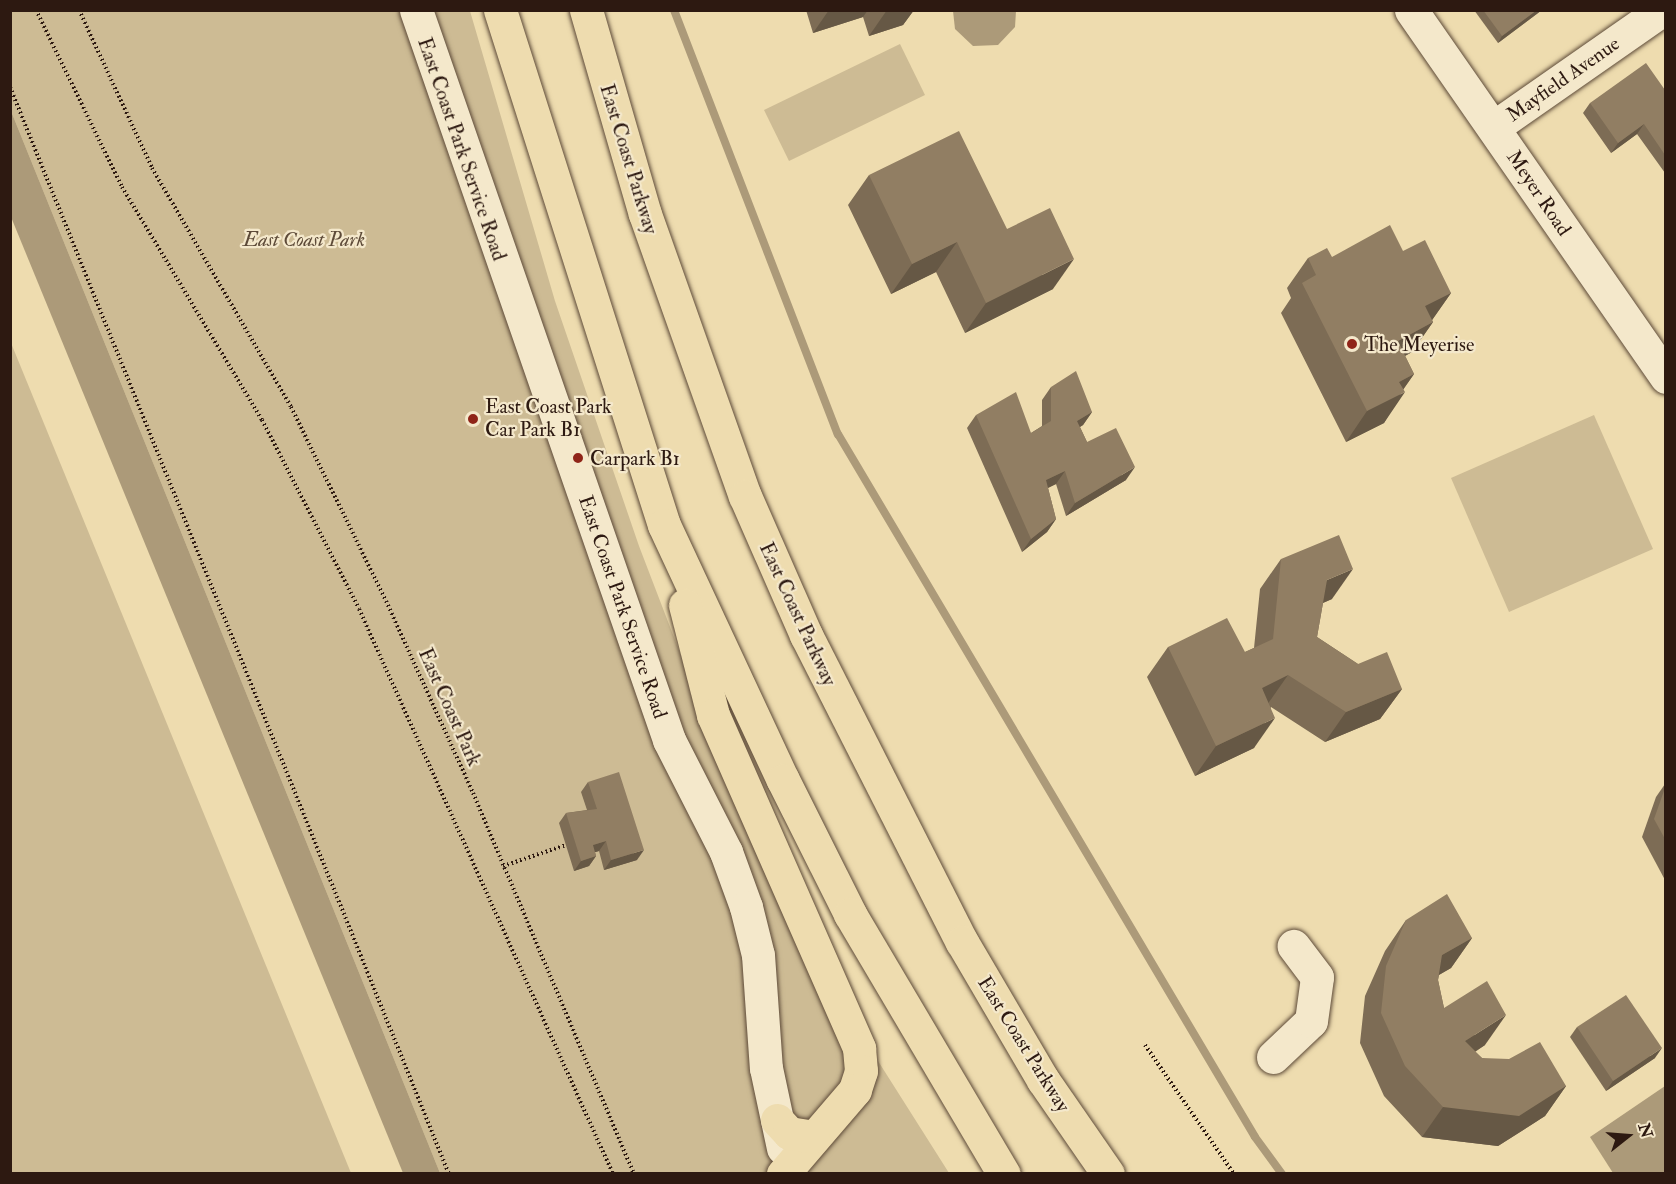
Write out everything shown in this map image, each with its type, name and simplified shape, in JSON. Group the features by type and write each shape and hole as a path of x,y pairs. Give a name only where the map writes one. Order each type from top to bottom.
{"highway":[{"path":"500,10 664,525 713,715 859,1048 861,1071 855,1090 844,1107 813,1137 787,1171"},
{"name":"East Coast Parkway","path":"586,10 649,226 745,496 806,635 962,942 1043,1080 1108,1173"},
{"path":"664,525 783,780 850,914 1004,1173"},
{"path":"777,1120 789,1133 813,1137"}],"street":[{"name":"East Coast Park Service Road","path":"416,10 669,740 726,852 746,907 758,955 766,1068 787,1171"},
{"name":"Meyer Road","path":"1411,10 1665,377"},
{"name":"Mayfield Avenue","path":"1494,127 1662,10"},
{"path":"1273,1057 1311,1021 1317,977 1294,946"}],"path":[{"path":"36,10 122,187 262,420 359,609 614,1173"},
{"name":"East Coast Park","path":"79,10 152,168 296,417 386,601 503,866 634,1173"},
{"path":"10,87 449,1173"},
{"path":"503,866 566,845"},
{"path":"1145,1045 1234,1173"}],"green space":[{"name":"East Coast Park","path":"11,11 470,11 555,301 639,546 698,700 866,1042 949,1173 440,1173 11,111"},
{"path":"900,44 925,95 789,161 764,110"},
{"path":"11,343 351,1173 11,1173"},
{"path":"1594,415 1653,549 1509,612 1451,478"}],"shaded area":[{"path":"953,11 1016,11 1015,27 998,45 973,46 955,29"},
{"path":"11,111 440,1173 403,1173 11,217"},
{"path":"1665,1086 1665,1173 1613,1173 1590,1137"}],"building":[{"path":"1483,10 1537,10 1502,36"},
{"path":"1646,63 1665,90 1665,155 1644,124 1618,143 1590,103"},
{"path":"959,131 1007,229 1050,208 1074,259 986,303 957,242 912,264 869,175"},
{"name":"The Meyerise","path":"1390,225 1403,251 1425,240 1451,293 1425,306 1433,322 1398,341 1414,374 1399,382 1405,392 1367,411 1302,283 1316,275 1308,258 1327,248 1332,257"},
{"path":"1076,371 1092,412 1077,421 1087,442 1116,428 1135,467 1075,503 1065,471 1046,480 1056,519 1031,539 976,415 1016,392 1031,433 1051,421 1051,387"},
{"path":"1339,535 1353,569 1327,580 1317,637 1358,664 1387,652 1402,689 1346,712 1288,675 1262,688 1275,718 1216,746 1168,647 1227,618 1245,652 1273,639 1281,559"},
{"path":"619,772 644,850 611,860 606,841 593,845 596,856 581,861 566,813 597,809 588,782"},
{"path":"1665,788 1665,839 1654,819"},
{"path":"1447,894 1472,938 1442,955 1438,980 1444,1008 1487,981 1506,1015 1465,1041 1482,1058 1509,1059 1540,1042 1566,1086 1519,1116 1443,1107 1405,1066 1381,1013 1386,966 1406,920"},
{"path":"1626,995 1662,1048 1613,1081 1577,1027"}],"waterway":[{"path":"674,10 838,434 1255,1137 1282,1174"}],"place":[{"name":"The Meyerise","path":"1352,344"},
{"name":"East Coast Park Car Park B1","path":"473,419"},
{"name":"Carpark B1","path":"578,458"}]}
